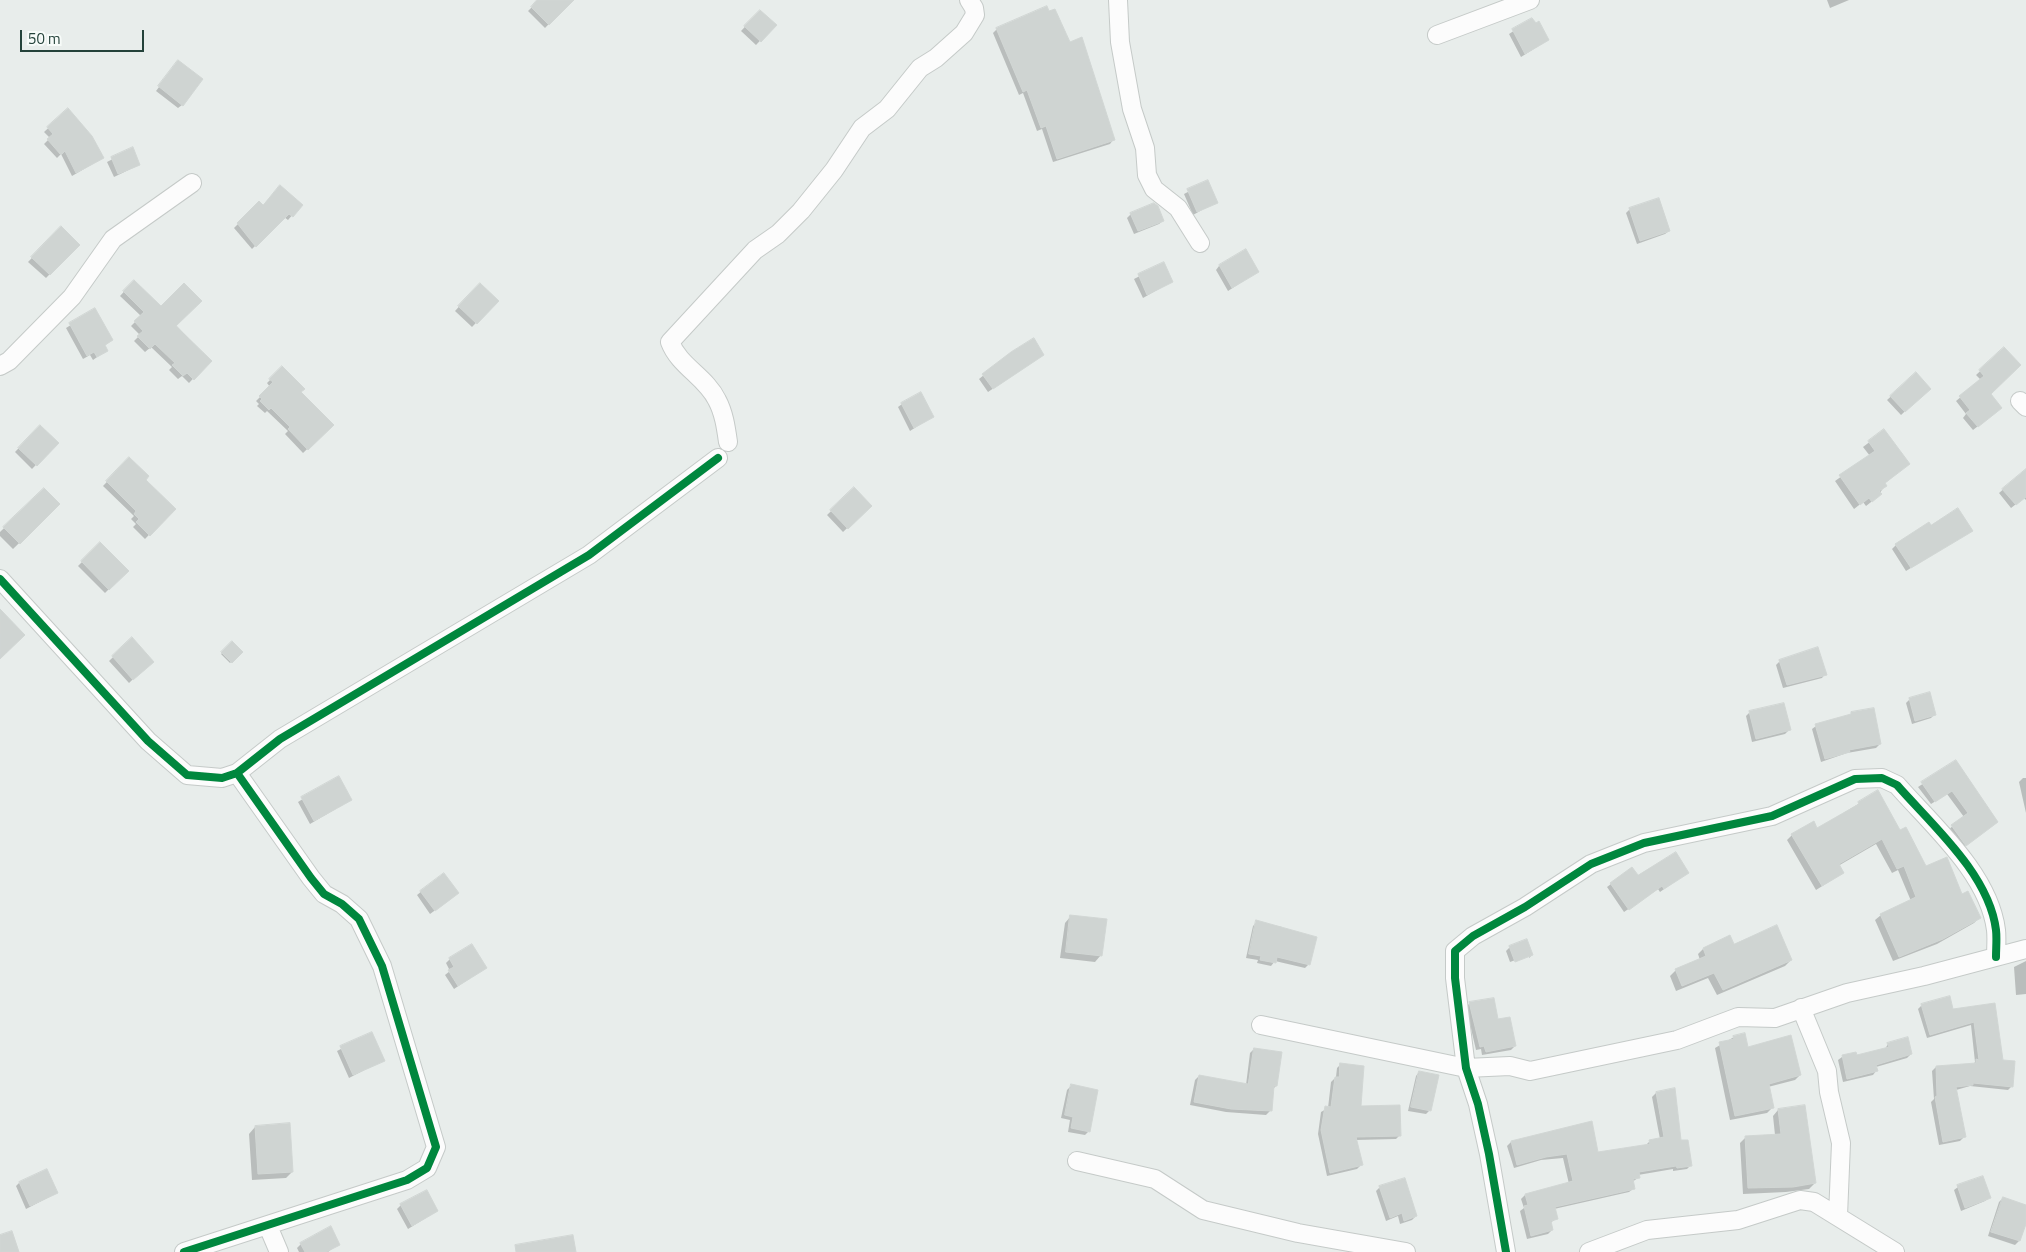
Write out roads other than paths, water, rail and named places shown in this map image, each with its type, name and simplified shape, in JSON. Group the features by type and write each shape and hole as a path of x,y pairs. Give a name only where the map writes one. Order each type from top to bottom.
{"street":[{"path":"728,442 725,421 717,398 675,355 670,342 755,250 778,234 801,211 834,170 862,128 887,109 920,68 936,58 964,33 975,15 974,8 969,0"},
{"path":"1118,0 1120,42 1132,109 1146,148 1147,175 1154,189 1178,208 1200,243"},
{"path":"1437,35 1530,0"},
{"path":"0,366 9,360 72,297 113,239 192,183"},
{"path":"0,579 148,741 187,776 222,778 237,773 280,739 589,555 718,458"},
{"path":"184,1252 408,1180 427,1168 436,1147 382,966 363,927 358,919 342,904 324,894 237,773"},
{"path":"1506,1252 1489,1154 1478,1104 1466,1068 1455,978 1455,951 1474,936 1525,907 1591,864 1644,843 1772,816 1855,779 1882,778 1896,785 1962,859 1977,879 1988,900 1996,929 1996,957"},
{"path":"1261,1025 1466,1068 1510,1066 1530,1071 1677,1040 1738,1017 1776,1018 1846,993 1905,981 2026,948"},
{"path":"1801,1008 1827,1071 1829,1092 1841,1142 1838,1216"},
{"path":"1077,1161 1155,1179 1203,1210 1298,1234 1406,1252"},
{"path":"1589,1252 1647,1230 1738,1220 1800,1200 1814,1202 1895,1252"},
{"path":"268,1226 279,1252"}]}
